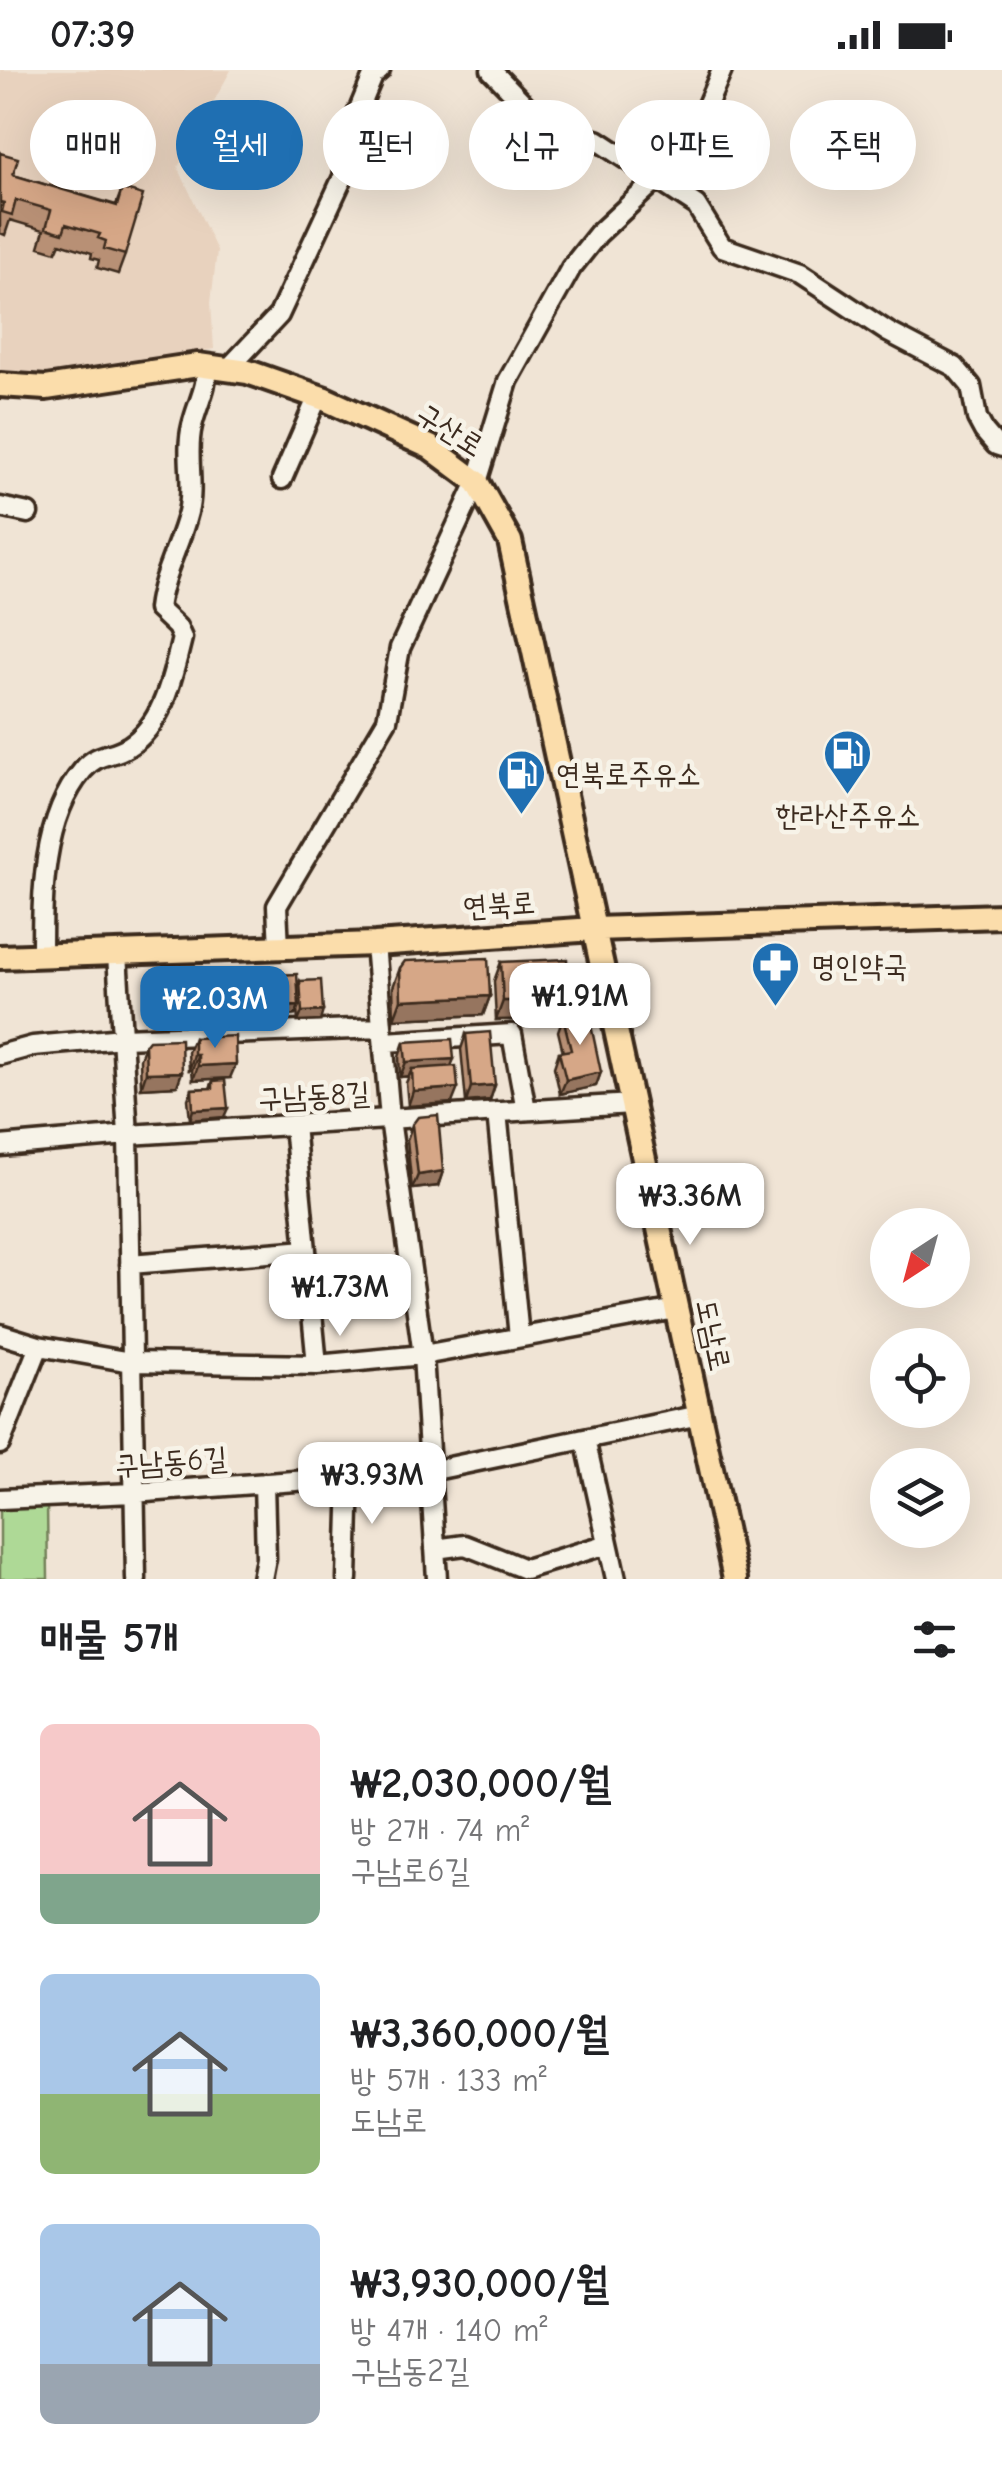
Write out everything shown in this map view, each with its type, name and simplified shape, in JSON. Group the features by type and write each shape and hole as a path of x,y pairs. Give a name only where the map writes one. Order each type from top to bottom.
{"main road":[{"name":"구산로","path":"0,385 46,388 218,367 318,396 430,448 477,482 510,541 594,929"},
{"name":"연북로","path":"0,957 375,944 594,929 1002,916"},
{"name":"도남로","path":"594,929 736,1579"}],"street":[{"path":"42,956 42,900 60,812 80,773 97,756 129,747 148,727 164,702 176,665 182,638 176,626 158,609 168,564 188,514 189,445 207,383 218,367 278,315 343,177 350,131 373,76 380,70"},
{"path":"490,70 551,132 596,140 615,152"},
{"path":"709,100 722,70"},
{"path":"278,948 276,906 388,720 400,648 477,482 508,382 550,302 598,234 644,190"},
{"path":"673,190 696,205 722,247 800,274 888,332 955,367 971,386 984,432 996,446 1002,447"},
{"path":"282,479 318,396"},
{"path":"0,506 28,513"},
{"path":"375,944 390,1119 423,1355 437,1579"},
{"path":"117,954 128,1135 136,1579"},
{"path":"0,1056 33,1046 124,1038 512,1034 526,1110"},
{"name":"구남동8길","path":"0,1146 632,1104"},
{"path":"497,1112 519,1337"},
{"path":"294,1125 317,1365"},
{"path":"130,1264 306,1250"},
{"path":"0,1334 39,1346 131,1362 317,1365 423,1355 676,1308"},
{"path":"0,1444 39,1346"},
{"name":"구남동6길","path":"0,1498 133,1494 430,1471 700,1415"},
{"path":"586,1439 616,1579"},
{"path":"347,1579 350,1477"},
{"path":"262,1579 266,1558 264,1484"},
{"path":"435,1549 464,1546 527,1574 608,1544"}],"shaded area":[{"path":"0,70 231,70 215,100 176,100 176,190 189,190 217,251 211,302 214,349 48,378 0,376"}],"green space":[{"path":"0,1504 47,1504 48,1579 0,1579"}],"building":[{"path":"0,153 18,158 13,175 30,180 30,190 63,190 117,206 122,190 143,195 125,255 104,249 106,241 98,238 100,234 66,224 63,233 46,228 51,210 16,200 12,215 2,212 4,203 0,202"},
{"path":"488,958 490,996 401,1000 400,968 405,961"},
{"path":"567,959 568,1000 503,1001 501,962"},
{"path":"272,969 273,999 242,1000 240,970"},
{"path":"197,973 199,1006 171,1007 169,974"},
{"path":"297,974 299,1006 276,1007 274,975"},
{"path":"321,980 323,1011 302,1012 300,981"},
{"path":"588,1011 601,1072 566,1080 559,1052 571,1050 563,1017"},
{"path":"490,1032 495,1085 471,1087 466,1034"},
{"path":"235,1036 236,1064 198,1066 194,1038"},
{"path":"181,1039 182,1072 146,1073 145,1045 149,1040"},
{"path":"452,1039 454,1059 406,1062 404,1042"},
{"path":"456,1066 458,1088 413,1091 412,1069"},
{"path":"225,1080 228,1108 193,1110 192,1089 213,1088 213,1081"},
{"path":"438,1115 443,1171 418,1175 412,1125 418,1117"}],"place":[{"name":"한라산주유소","path":"848,796"},
{"name":"연북로주유소","path":"521,816"},
{"name":"명인약국","path":"776,1008"}]}
